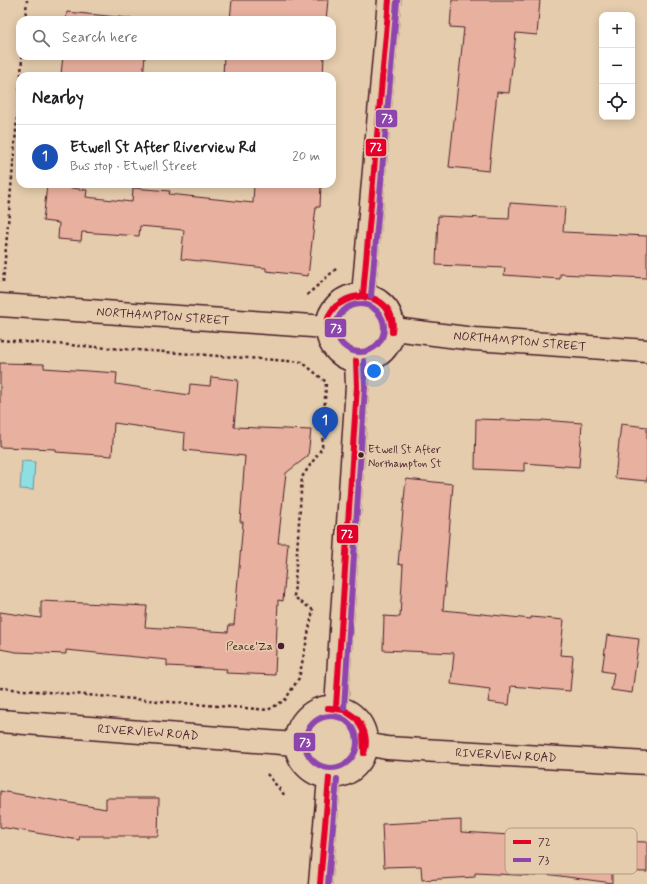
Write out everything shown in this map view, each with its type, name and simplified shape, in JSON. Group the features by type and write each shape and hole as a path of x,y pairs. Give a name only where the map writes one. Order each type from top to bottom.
{"street":[{"path":"362,295 389,0"},
{"path":"362,295 372,297 381,302 390,314 394,329 392,340 386,350 377,357 367,361 356,361 338,353 332,346 328,337 327,327 329,317 334,307 342,300 352,296 362,295"},
{"name":"NORTHAMPTON STREET","path":"1,305 327,327"},
{"name":"NORTHAMPTON STREET","path":"394,329 474,339 647,351"},
{"path":"336,707 357,386 356,361"},
{"path":"326,707 336,707 346,710 361,724 365,734 366,744 361,759 350,772 329,778 319,776 302,764 295,744 296,734 307,716 316,710 326,707"},
{"name":"RIVERVIEW ROAD","path":"0,721 295,744"},
{"name":"RIVERVIEW ROAD","path":"366,744 387,748 647,763"},
{"path":"320,884 329,778"}],"path":[{"path":"26,16 27,0"},
{"path":"21,72 22,60"},
{"path":"1,305 16,131"},
{"path":"307,295 337,268"},
{"path":"0,340 302,362 326,382 322,448 302,477 294,597 313,610 299,678 285,700 268,710 0,688"},
{"path":"267,774 286,797"}],"water":[{"path":"22,461 35,462 33,490 20,489"}],"building":[{"path":"232,0 328,0 326,16 230,16"},
{"path":"452,0 540,0 537,35 516,33 509,93 497,92 489,171 449,167 464,28 450,27"},
{"path":"67,12 108,16 66,16"},
{"path":"63,60 145,60 143,72 61,72"},
{"path":"224,60 324,60 323,72 223,72"},
{"path":"47,188 71,188 87,190 86,197 132,202 133,188 170,191 169,194 253,203 254,188 321,188 320,207 316,207 308,276 266,271 266,268 181,259 184,230 140,226 139,236 82,232 81,241 58,239 59,223 43,221"},
{"path":"510,203 565,207 563,232 647,236 647,278 560,274 560,279 504,275 505,268 436,265 438,216 509,219"},
{"path":"0,363 44,364 44,368 117,373 116,384 189,395 190,384 210,386 211,377 238,380 234,427 311,430 308,456 286,473 278,543 288,543 283,601 278,600 275,675 226,673 227,669 167,666 167,660 66,650 66,654 16,652 0,649 0,612 41,618 41,601 147,606 145,627 228,632 229,625 234,625 243,522 240,522 245,456 184,450 185,433 114,423 112,456 56,452 56,449 0,447"},
{"path":"476,419 542,420 582,423 579,467 524,463 524,471 475,469"},
{"path":"621,424 647,427 647,481 615,478"},
{"path":"406,479 453,484 443,610 531,619 531,617 564,620 560,655 573,656 570,691 511,686 509,705 488,702 490,689 451,684 454,653 383,650 384,616 400,617 403,565 398,564"},
{"path":"607,635 639,639 632,693 611,690 614,673 602,671"},
{"path":"0,791 106,809 106,798 159,798 158,836 80,836 79,840 0,827"},
{"path":"461,820 461,832 505,835 505,874 538,874 537,876 475,873 475,877 422,880 421,866 384,867 382,824"},
{"path":"637,842 647,842 647,872 637,872"},
{"path":"545,874 612,874 612,883"}],"transit line":[{"name":"72","path":"363,295 389,0"},
{"name":"73","path":"371,296 397,1"},
{"name":"72","path":"339,304 358,296 376,300 384,305 390,312 393,321 392,332"},
{"name":"72","path":"339,304 349,299 359,297 368,297 376,300 388,312 392,332"},
{"name":"73","path":"355,304 365,304 377,311 384,323 384,328 384,333 377,345 365,352 355,352 347,348 340,341 336,333 336,323 340,315 347,308 355,304"},
{"name":"72","path":"328,333 328,319 336,306"},
{"name":"72","path":"336,707 357,386 356,361"},
{"name":"73","path":"344,708 365,387 364,361"},
{"name":"72","path":"328,708 344,710 357,719"},
{"name":"72","path":"328,708 343,709 357,719"},
{"name":"73","path":"326,716 336,716 350,723 357,737 357,742 357,747 350,761 336,768 326,768 316,764 309,757 305,747 305,737 309,727 316,720 326,716"},
{"name":"72","path":"357,719 365,735 366,744 364,753"},
{"name":"72","path":"357,719 363,731 364,753"},
{"name":"72","path":"320,884 329,778"},
{"name":"73","path":"328,884 337,779"}],"place":[{"name":"Etwell St After Riverview Rd","path":"325,440"},
{"name":"Etwell St After Northampton St","path":"361,455"},
{"name":"Peace'Za","path":"281,646"}]}
